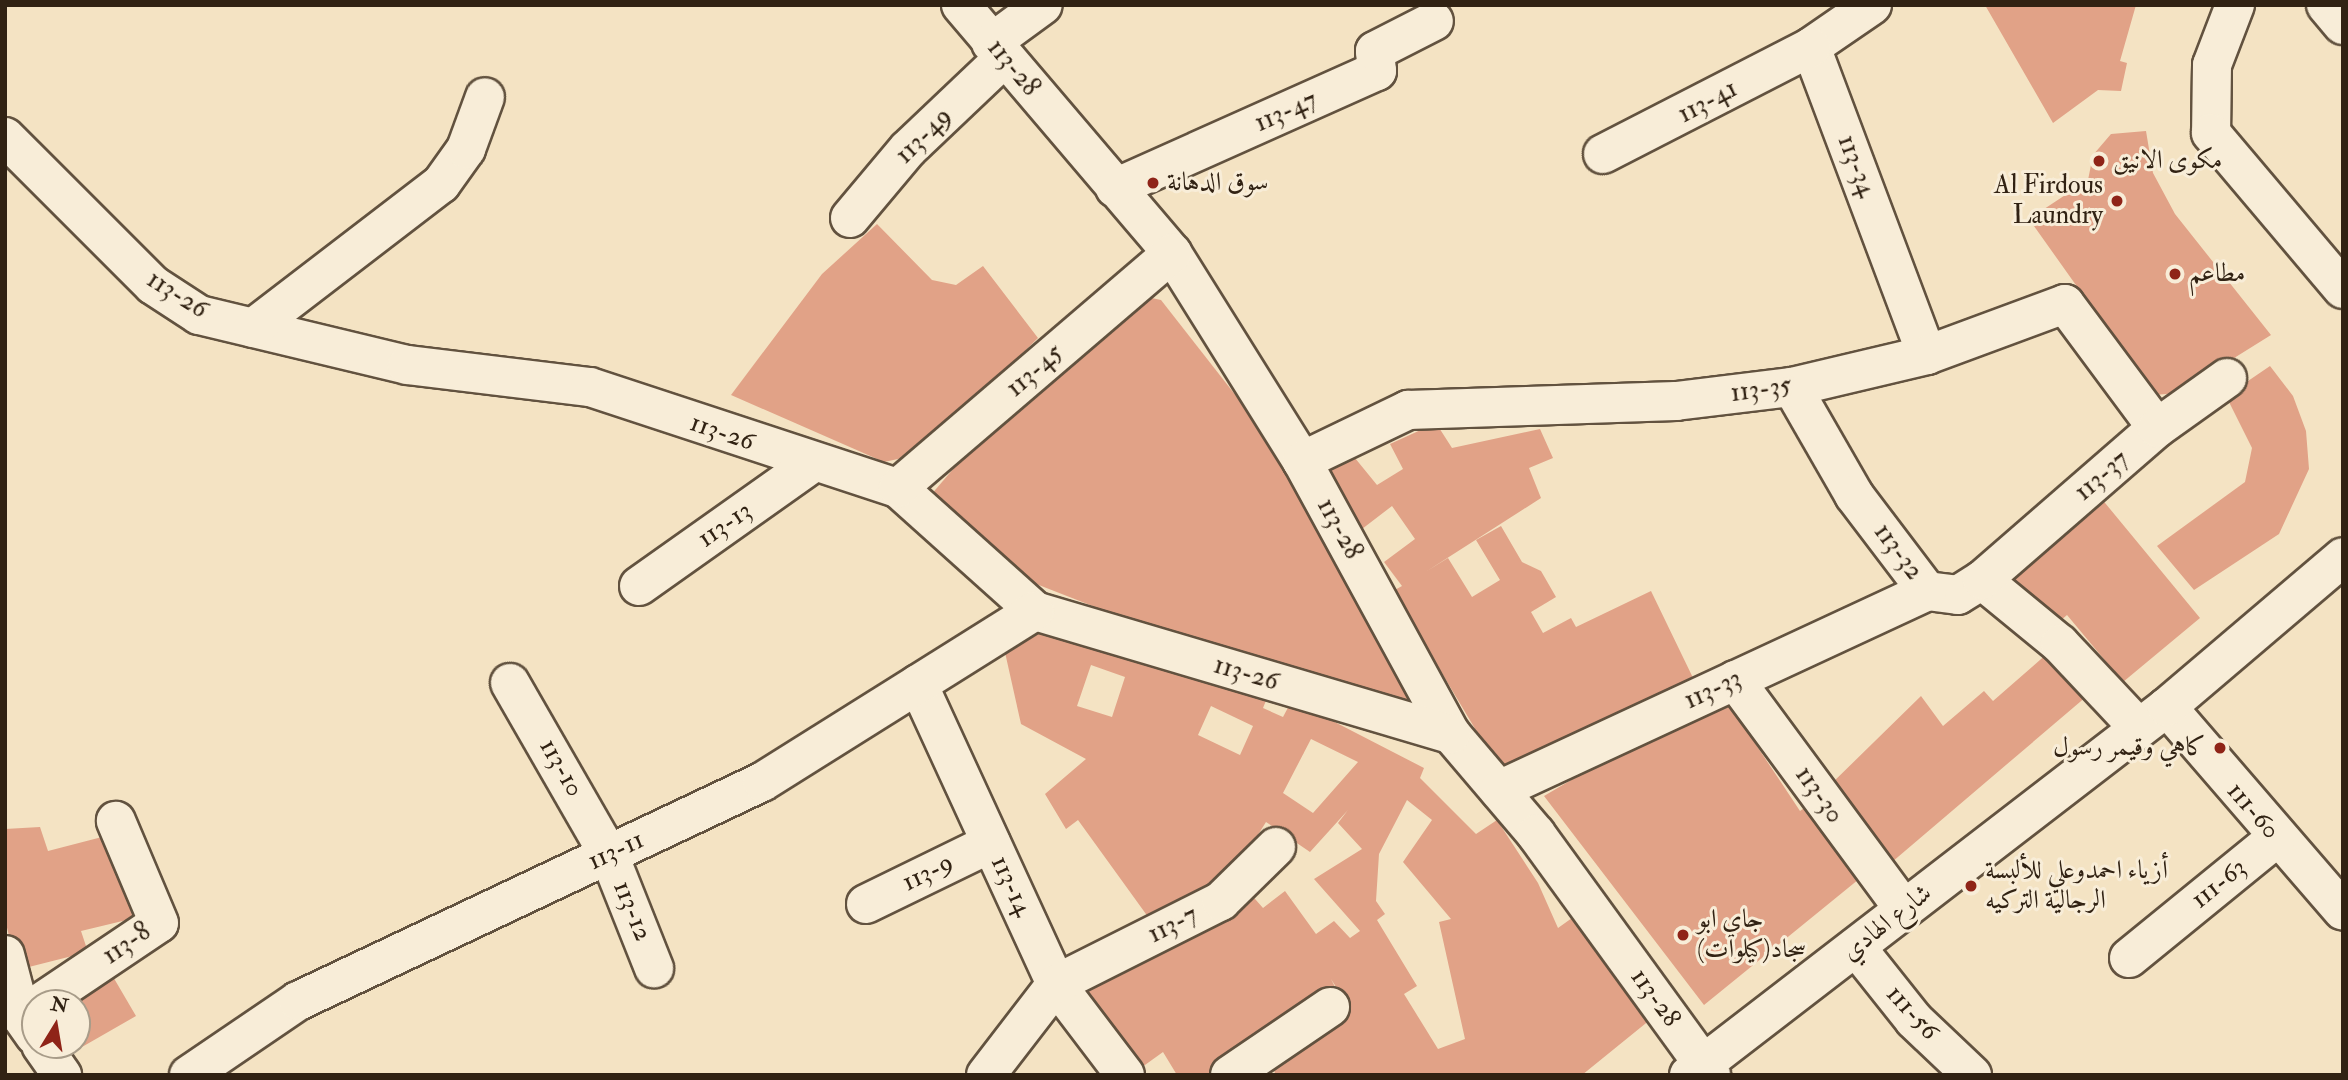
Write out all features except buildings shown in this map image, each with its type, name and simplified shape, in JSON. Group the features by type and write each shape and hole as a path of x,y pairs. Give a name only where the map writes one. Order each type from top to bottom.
{"street":[{"name":"113-28","path":"961,5 997,51 1172,253 1301,461 1451,734 1499,790 1701,1071"},
{"name":"113-49","path":"850,218 908,149 1043,5"},
{"path":"1811,47 1872,5"},
{"path":"2235,5 2212,65 2210,133 2343,289"},
{"path":"2326,5 2343,25"},
{"name":"113-47","path":"1115,188 1377,71 1375,51 1434,21"},
{"name":"113-41","path":"1603,154 1811,47"},
{"name":"113-34","path":"1811,47 1927,355"},
{"path":"253,328 441,184 466,149 485,97"},
{"name":"113-26","path":"5,137 152,285 199,315 407,365 590,387 811,464 898,488 1035,611 1451,734"},
{"name":"113-45","path":"898,488 1172,253"},
{"name":"113-35","path":"1301,461 1408,410 1676,401 1792,387 1927,355 2066,304 2157,428"},
{"name":"113-37","path":"1982,580 2157,428 2227,378"},
{"name":"113-32","path":"1792,387 1854,495 1927,591 1958,595 1982,580"},
{"name":"113-13","path":"639,586 811,464"},
{"name":"شارع الهادي","path":"1701,1071 2152,717 2343,557"},
{"path":"1982,580 2152,717"},
{"name":"113-33","path":"1499,790 1927,591"},
{"name":"113-11","path":"189,1075 298,1001 762,782 1035,611"},
{"name":"113-30","path":"1735,680 1904,909"},
{"name":"113-10","path":"510,683 609,855"},
{"name":"113-14","path":"918,684 1056,984 1125,1075"},
{"name":"111-60","path":"2152,717 2276,838 2343,911"},
{"name":"113-8","path":"73,989 159,923 116,821"},
{"name":"111-63","path":"2129,958 2276,838"},
{"name":"113-9","path":"866,904 991,843"},
{"name":"113-7","path":"1056,984 1221,901 1276,847"},
{"name":"113-12","path":"609,855 654,968"},
{"name":"111-56","path":"1856,947 1914,1020 1972,1075"},
{"path":"5,955 21,998"},
{"path":"986,1075 1056,984"},
{"path":"1230,1075 1330,1007"},
{"path":"52,1059 62,1075"}],"place":[{"name":"مكوى الانيق","path":"2099,161"},
{"name":"سوق الدهانة","path":"1153,183"},
{"name":"Al Firdous Laundry","path":"2117,201"},
{"name":"مطاعم","path":"2175,274"},
{"name":"كاهي وقيمر رسول","path":"2220,748"},
{"name":"أزياء احمدوعلي للألبسة الرجالية التركيه","path":"1971,886"},
{"name":"جاي ابو سجاد(كيلوات)","path":"1683,935"}]}
